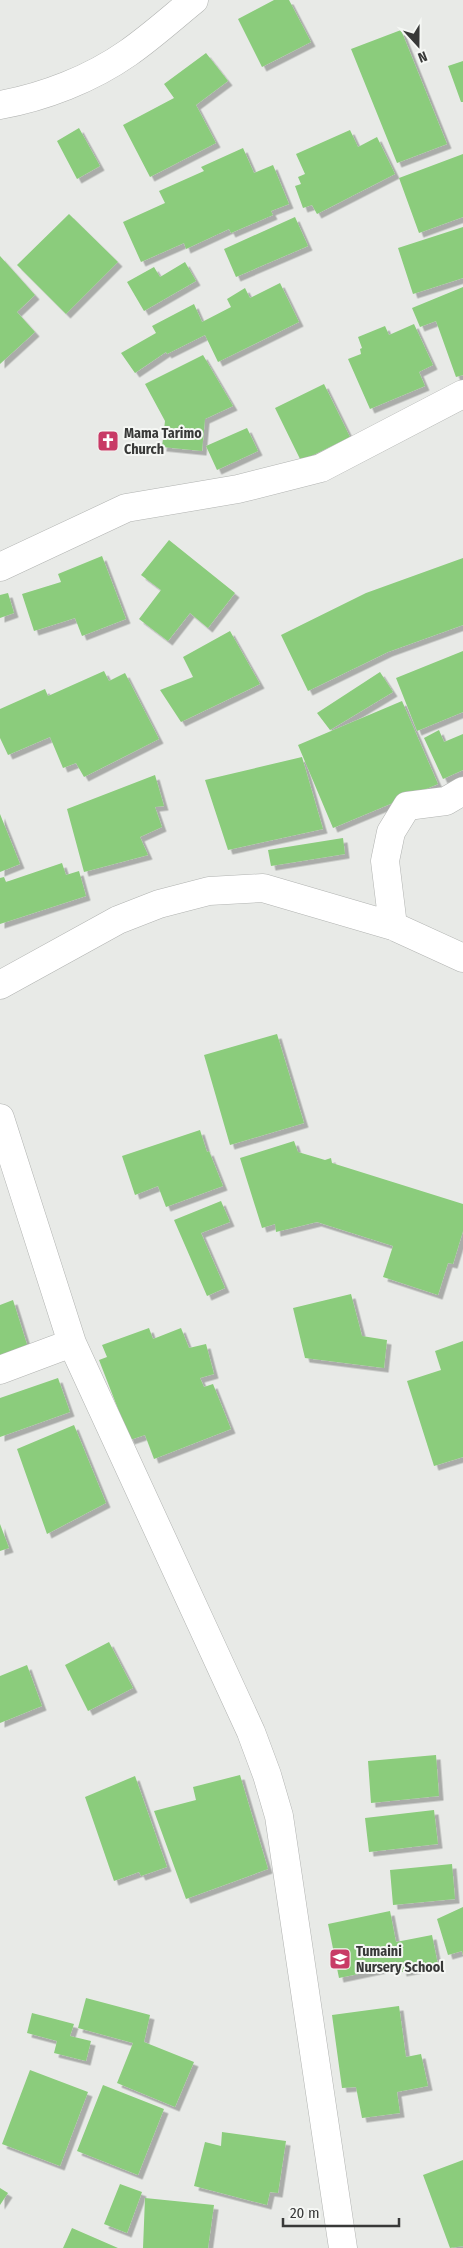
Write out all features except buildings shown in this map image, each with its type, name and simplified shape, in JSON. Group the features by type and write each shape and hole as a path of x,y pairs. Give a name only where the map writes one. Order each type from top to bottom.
{"street":[{"path":"0,105 25,100 85,78 127,54 194,0"},
{"path":"0,567 126,508 238,489 321,468 463,394"},
{"path":"393,926 385,861 391,832 407,806 446,801 463,791"},
{"path":"0,985 118,920 159,904 209,890 263,888 393,926 463,958"},
{"path":"0,1118 72,1344 250,1732 267,1775 279,1816 343,2248"},
{"path":"0,1370 72,1344"}],"place":[{"name":"Mama Tarimo Church","path":"108,441"},
{"name":"Tumaini Nursery School","path":"340,1959"}]}
